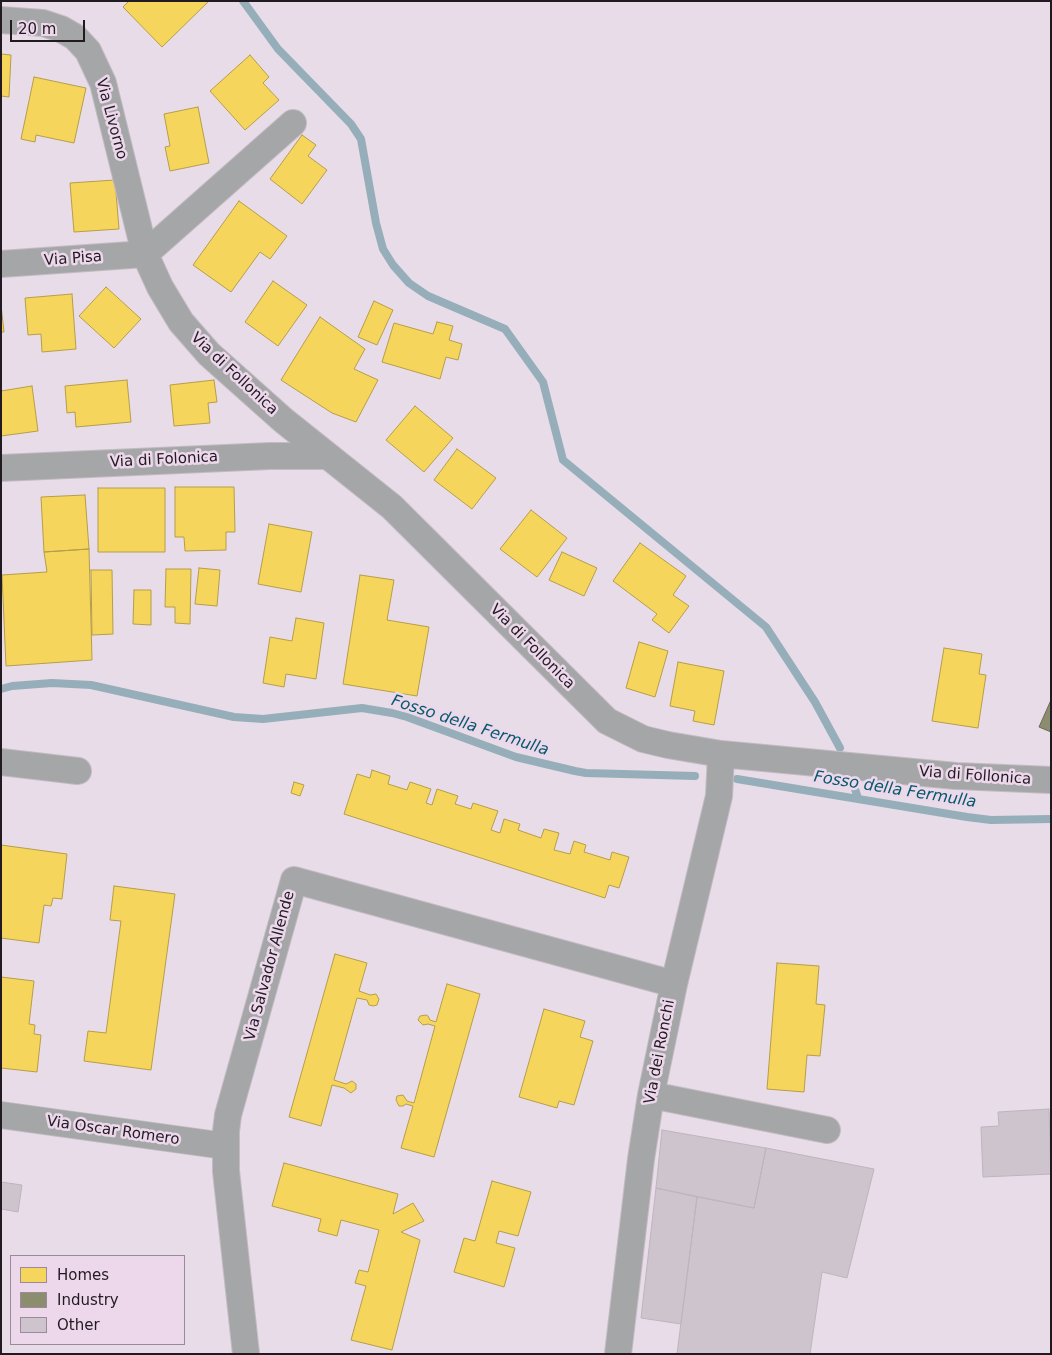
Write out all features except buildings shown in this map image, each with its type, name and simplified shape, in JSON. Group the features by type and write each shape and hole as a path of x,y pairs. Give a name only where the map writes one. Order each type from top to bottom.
{"street":[{"name":"Via Livorno","path":"1,20 43,23 61,28 88,51 103,83 145,254"},
{"path":"145,254 293,123"},
{"name":"Via Pisa","path":"1,264 145,254"},
{"name":"Via di Follonica","path":"145,254 160,287 180,322 209,354 283,420 392,507 607,721 643,739 668,746 721,754 956,776 1051,780"},
{"name":"Via di Folonica","path":"1,468 270,456 328,456"},
{"name":"Via dei Ronchi","path":"618,1354 641,1159 651,1095 674,984 720,796 721,754"},
{"path":"1,762 78,771"},
{"name":"Via Salvador Allende","path":"246,1354 226,1172 225,1146 228,1115 294,880 674,984"},
{"path":"651,1095 827,1130"},
{"name":"Via Oscar Romero","path":"1,1115 225,1146"}],"waterway":[{"path":"243,1 278,49 351,124 361,139 376,223 383,249 393,265 409,283 428,296 505,329 543,382 563,460 766,627 815,702 840,748"},
{"name":"Fosso della Fermulla","path":"1,689 12,686 52,683 91,685 234,717 263,719 362,708 407,717 516,757 575,771 586,773 695,776"},
{"path":"851,777 858,798"},
{"name":"Fosso della Fermulla","path":"737,779 967,817 991,820 1051,819"}]}
